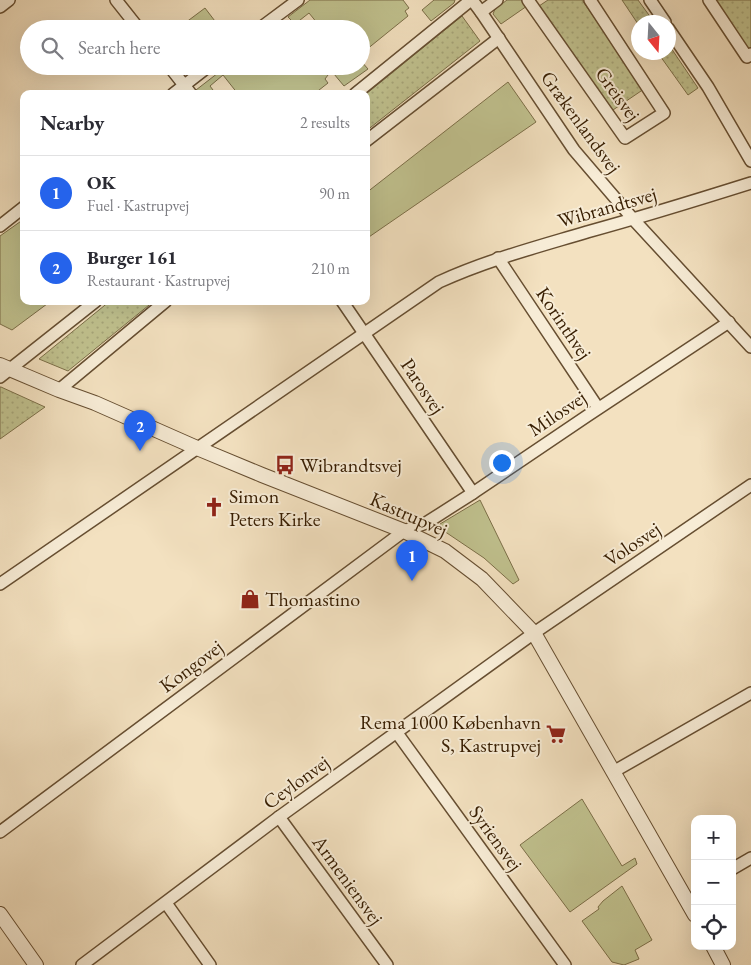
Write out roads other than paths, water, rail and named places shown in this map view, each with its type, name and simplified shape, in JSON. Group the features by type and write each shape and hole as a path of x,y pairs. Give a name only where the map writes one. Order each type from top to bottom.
{"street":[{"path":"0,7 9,0"},
{"path":"116,0 132,20"},
{"path":"271,20 298,0"},
{"path":"360,90 472,0"},
{"name":"Grækenlandsvej","path":"472,0 574,150 633,219 751,346"},
{"path":"481,12 497,0"},
{"name":"Greisvej","path":"528,0 624,138 664,113 590,0"},
{"path":"650,0 660,15"},
{"path":"709,0 747,57 751,54"},
{"path":"370,138 499,38"},
{"path":"676,40 708,87 751,161"},
{"path":"176,75 188,89 201,75"},
{"name":"Wibrandtsvej","path":"0,584 439,282 498,258 751,183"},
{"path":"0,226 20,210"},
{"name":"Korinthvej","path":"498,258 598,408"},
{"path":"3,371 91,305"},
{"path":"59,390 161,305"},
{"name":"Parosvej","path":"345,305 473,493"},
{"name":"Milosvej","path":"404,531 426,522 473,493 729,322"},
{"name":"Kastrupvej","path":"3,371 96,403 197,448 404,531 444,552 482,579 534,633 613,772 690,895"},
{"name":"Volosvej","path":"534,633 751,485"},
{"name":"Kongovej","path":"0,832 404,531"},
{"name":"Ceylonvej","path":"82,965 279,816 534,633"},
{"path":"613,772 751,693"},
{"name":"Syriensvej","path":"397,733 565,965"},
{"name":"Armeniensvej","path":"279,816 387,965"},
{"path":"736,867 751,858"},
{"path":"166,903 210,965"},
{"path":"3,923 36,965"},
{"path":"714,950 723,965"}],"place":[{"name":"Burger 161","path":"140,451"},
{"name":"Wibrandtsvej","path":"285,465"},
{"name":"Simon Peters Kirke","path":"214,507"},
{"name":"OK","path":"412,581"},
{"name":"Thomastino","path":"250,599"},
{"name":"Rema 1000 København S, Kastrupvej","path":"556,734"}]}
